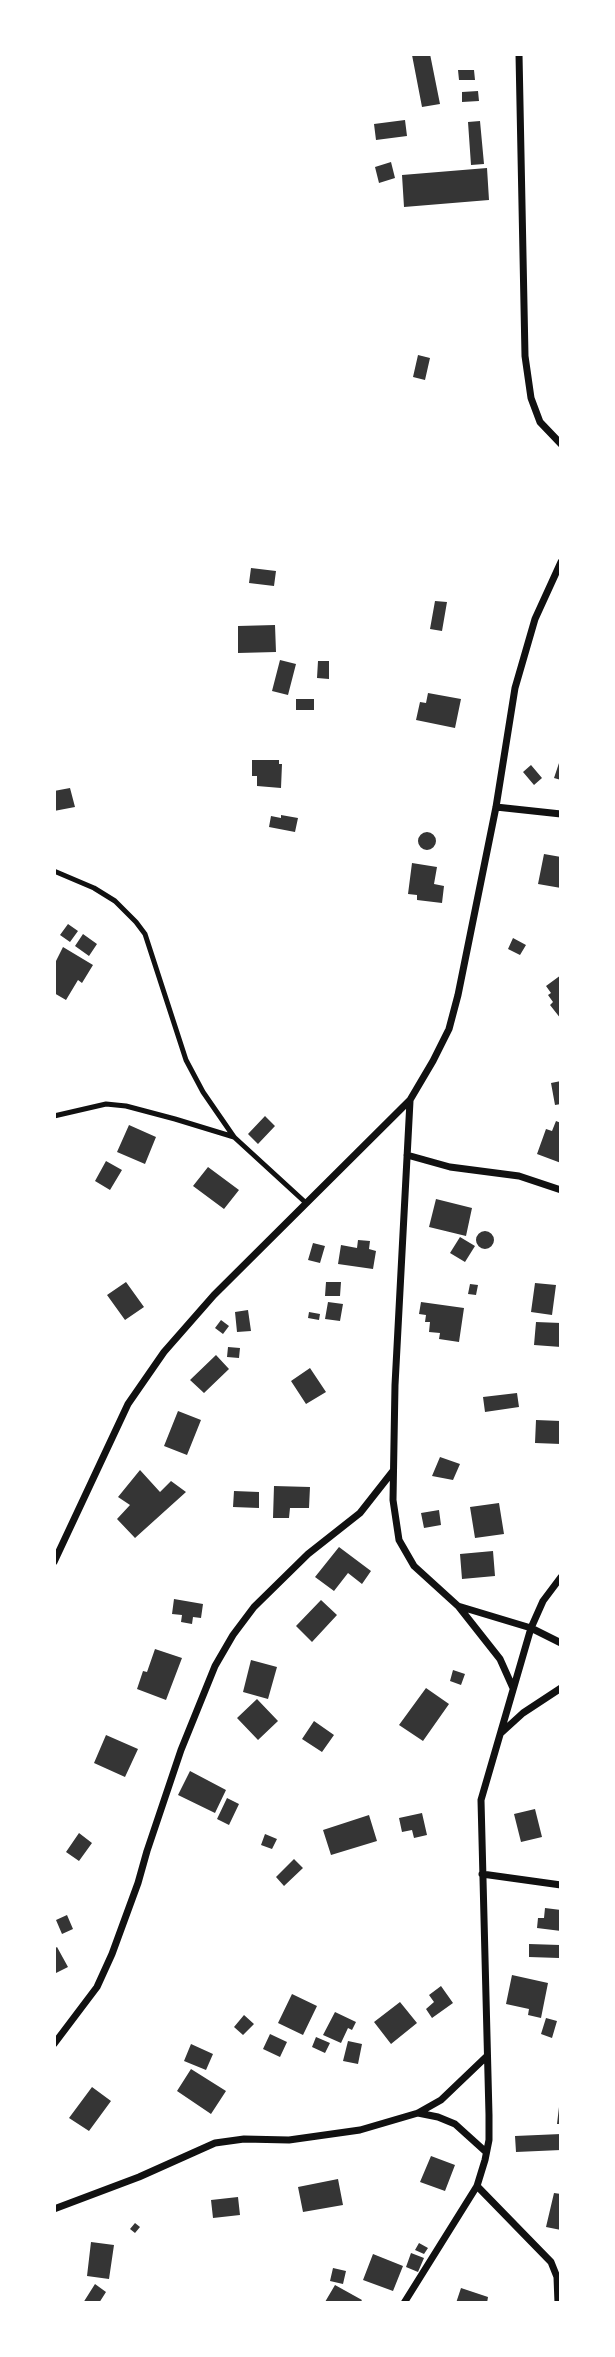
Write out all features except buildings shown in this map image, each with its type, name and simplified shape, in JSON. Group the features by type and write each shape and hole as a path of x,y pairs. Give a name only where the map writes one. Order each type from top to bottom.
{"street":[{"path":"519,54 526,356 531,398 540,422 561,444"},
{"path":"54,1562 116,1428 143,1380 179,1333 214,1295 410,1100 433,1061 449,1029 458,995 496,807 515,688 535,619 561,562"},
{"path":"496,807 561,814"},
{"path":"410,1100 395,1385 393,1500 399,1540 414,1566 458,1606 500,1659 513,1689"},
{"path":"407,1155 450,1167 519,1176 561,1190"},
{"path":"54,2044 97,1987 112,1954 181,1750 215,1666 233,1635 254,1607 308,1554 360,1513 393,1471"},
{"path":"404,2303 477,2186 486,2152 489,2115 481,1800 531,1628 543,1601 561,1577"},
{"path":"458,1606 531,1628 561,1643"},
{"path":"500,1734 523,1713 561,1688"},
{"path":"482,1874 561,1885"},
{"path":"54,2209 139,2177 215,2143 244,2139 289,2140 360,2130 418,2113 441,2100 486,2057"},
{"path":"418,2113 455,2124 486,2152"},
{"path":"477,2186 551,2262 557,2277 558,2303"}],"lane":[{"path":"54,871 94,888 115,901 136,922 145,934 186,1060 203,1092 234,1137 306,1203"},
{"path":"54,1116 106,1104 176,1119 234,1137"}]}
